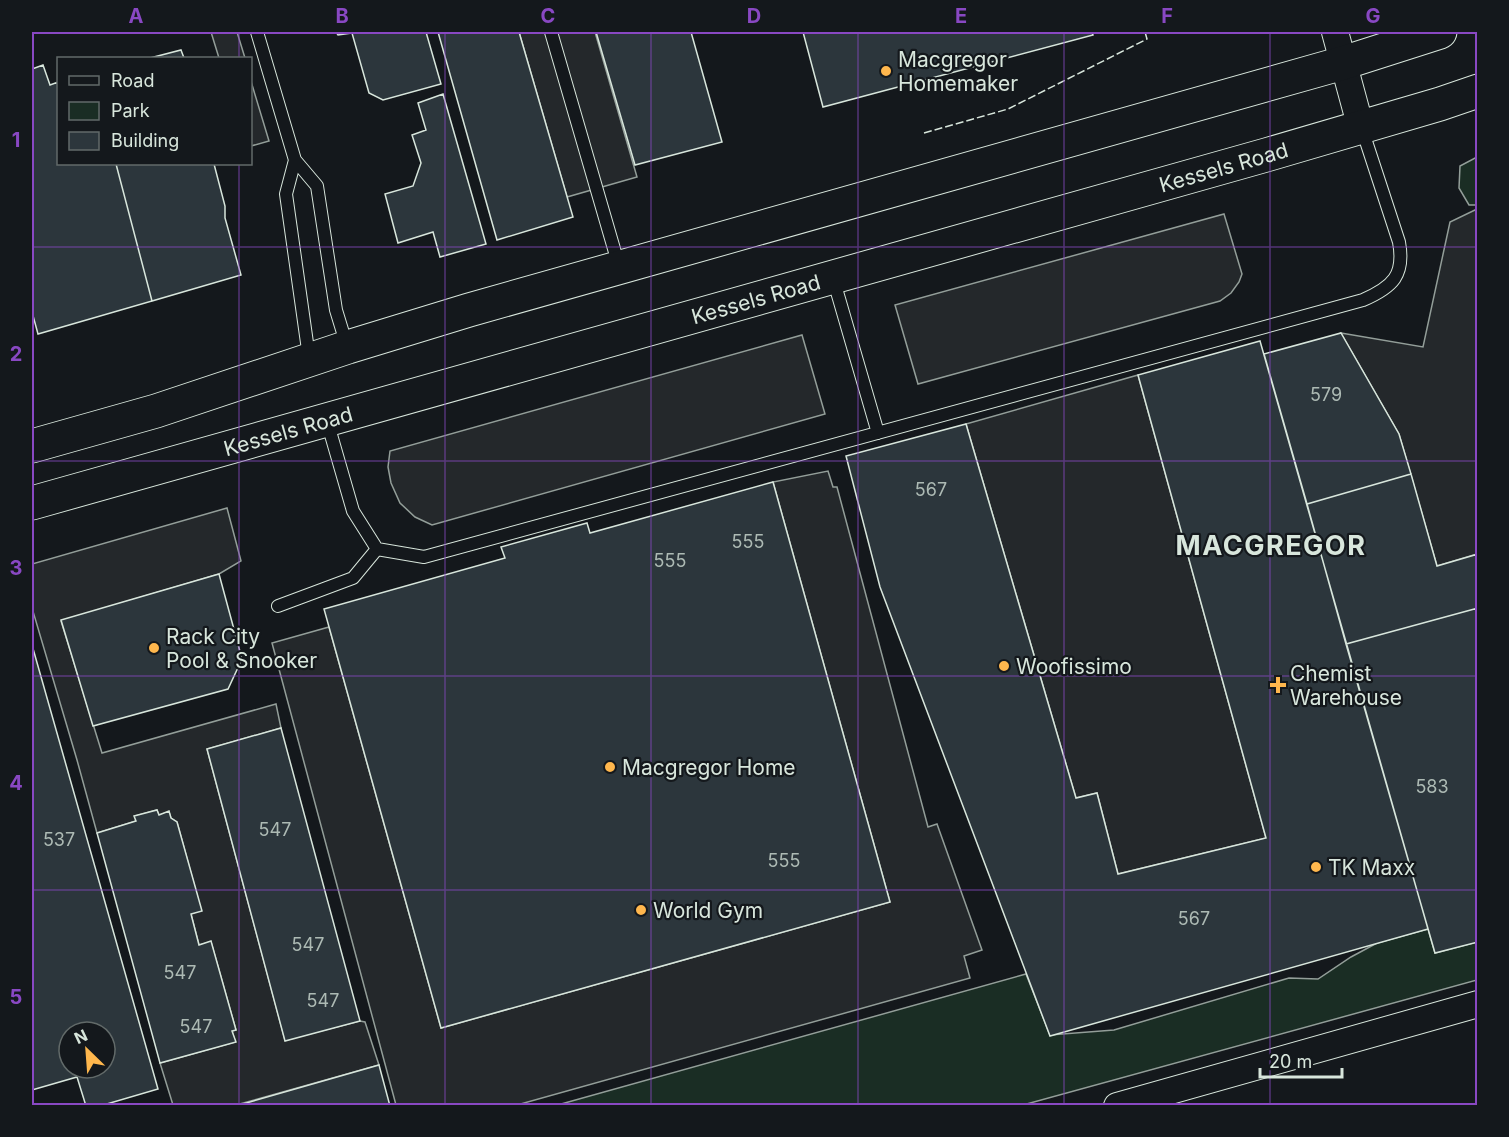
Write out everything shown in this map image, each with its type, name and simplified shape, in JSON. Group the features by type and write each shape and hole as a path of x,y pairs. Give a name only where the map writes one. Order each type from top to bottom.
{"highway":[{"path":"32,446 156,411 309,359 469,310 1343,63 1440,32"},
{"name":"Kessels Road","path":"32,503 1361,128 1478,91"}],"street":[{"path":"1335,32 1361,128"},
{"path":"1117,1106 1478,1004"}],"lane":[{"path":"257,32 295,160 317,186 336,310 348,347"},
{"path":"551,32 619,267"},
{"path":"326,420 352,511 377,549 424,557 1363,300 1378,294 1390,285 1397,276 1402,256 1361,128"},
{"path":"295,160 286,194 309,359"},
{"path":"833,278 878,433"},
{"path":"278,606 353,578 377,549"}],"green space":[{"path":"1477,157 1477,205 1469,205 1459,188 1460,166"},
{"path":"1428,929 1435,953 1477,942 1477,980 1023,1105 554,1106 1026,974 1050,1035 1114,1030 1289,978 1318,979 1377,943"}],"shaded area":[{"path":"211,32 237,32 245,57 219,57"},
{"path":"519,32 595,32 637,177 567,197"},
{"path":"252,85 269,141 252,146"},
{"path":"1477,209 1477,554 1437,566 1399,434 1341,333 1423,347 1450,222"},
{"path":"1224,214 1242,274 1231,293 1220,301 918,384 895,305"},
{"path":"802,335 825,414 432,525 415,517 400,503 391,483 388,467 390,451"},
{"path":"1138,375 1266,838 1118,874 1097,793 1076,798 966,424"},
{"path":"828,471 833,487 837,487 928,827 937,824 982,950 964,956 970,978 517,1105 396,1105 272,643 329,627 441,1028 890,902 773,482"},
{"path":"227,508 241,561 219,574 61,621 102,753 276,704 281,728 207,749 285,1040 360,1021 365,1022 379,1065 236,1105 173,1105 160,1063 235,1042 232,1031 236,1030 211,942 199,945 191,914 201,910 177,822 171,818 169,812 159,815 157,810 135,816 136,821 97,833 32,608 32,564"}],"building":[{"path":"336,32 426,32 441,84 383,100 369,93 352,33 338,35"},
{"path":"438,32 519,32 573,217 497,240"},
{"path":"596,32 691,32 722,142 635,165"},
{"name":"Macgregor Homemaker","path":"803,32 1092,32 1093,35 823,107"},
{"path":"181,50 184,57 154,57"},
{"path":"43,65 50,85 57,82 57,165 116,165 152,301 38,334 32,312 32,69"},
{"path":"443,94 486,244 440,257 433,232 398,243 385,194 413,186 421,163 412,135 426,130 418,103"},
{"path":"116,165 214,165 225,206 225,218 241,275 152,301"},
{"path":"1341,333 1399,434 1411,474 1307,504 1264,354"},
{"path":"1260,341 1428,929 1050,1036 880,587 846,456 966,424 1076,798 1097,793 1118,874 1266,838 1138,375"},
{"path":"1411,474 1437,566 1478,554 1478,608 1346,644 1307,504"},
{"name":"Macgregor Home","path":"773,482 890,902 441,1028 324,609 505,558 501,547 587,523 590,533"},
{"path":"219,574 242,659 228,689 93,726 61,620"},
{"path":"1478,608 1478,942 1435,953 1346,644"},
{"path":"32,645 158,1089 100,1106 86,1106 78,1080 117,1080 117,1020 57,1020 57,1080 67,1080 32,1090"},
{"path":"281,728 360,1021 285,1041 207,749"},
{"path":"157,810 159,815 169,811 171,818 177,822 202,911 191,914 199,945 211,941 236,1030 232,1031 236,1042 160,1063 97,833 136,821 134,816"},
{"path":"379,1065 390,1106 236,1106"}],"fence":[{"path":"924,133 1008,109 1147,39 1145,32"}],"place":[{"name":"Macgregor Homemaker","path":"886,71"},
{"name":"Rack City Pool & Snooker","path":"154,648"},
{"name":"Woofissimo","path":"1004,666"},
{"name":"Chemist Warehouse","path":"1278,685"},
{"name":"Macgregor Home","path":"610,767"},
{"name":"TK Maxx","path":"1316,867"},
{"name":"World Gym","path":"641,910"}],"district":[{"name":"MACGREGOR","path":"1271,545"}]}
